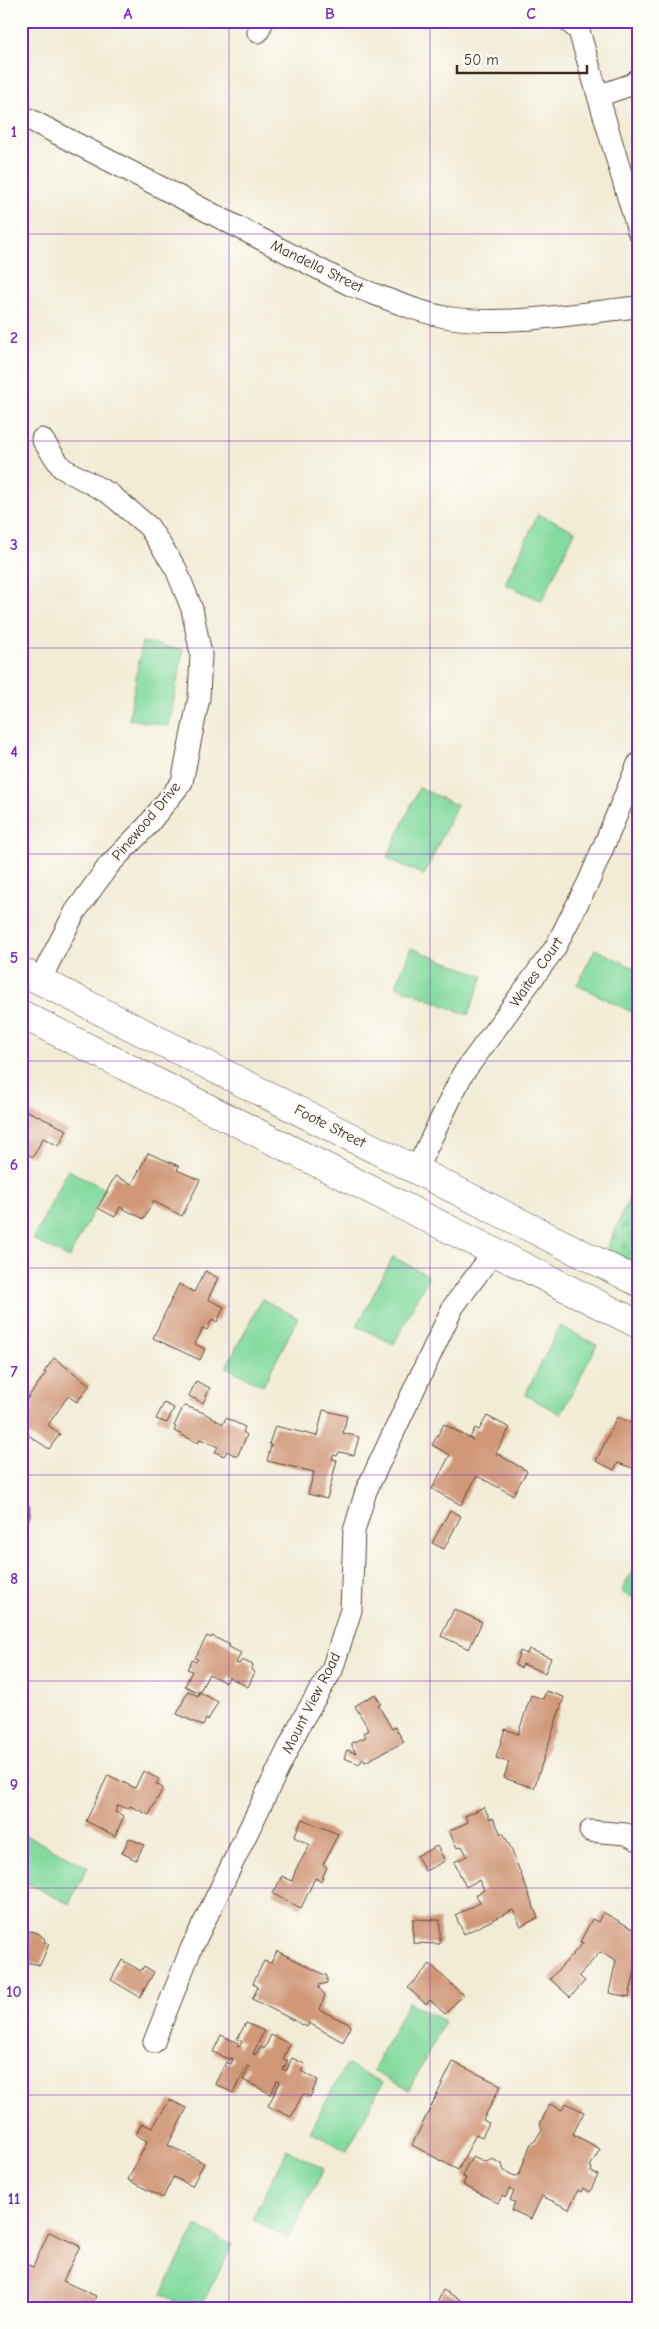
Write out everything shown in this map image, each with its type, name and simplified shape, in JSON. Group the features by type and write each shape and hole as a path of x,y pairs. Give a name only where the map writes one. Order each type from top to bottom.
{"main road":[{"name":"Foote Street","path":"31,975 638,1282"},
{"path":"21,1014 493,1253 638,1324"},
{"path":"235,1122 252,1087"}],"street":[{"path":"568,21 579,31 638,231"},
{"path":"598,96 633,84 638,79"},
{"name":"Mandella Street","path":"21,115 350,285 398,302 451,318 508,320 638,307"},
{"name":"Pinewood Drive","path":"31,975 109,865 147,826 182,782 199,698 201,654 192,609 176,569 149,527 110,494 62,468 42,439"},
{"name":"Waites Court","path":"416,1170 462,1075 555,948 589,881 638,764"},
{"name":"Mount View Road","path":"154,2042 191,1949 301,1722 332,1670 351,1610 354,1531 366,1491 453,1307 493,1253"},
{"path":"590,1831 626,1834 638,1840"}],"green space":[{"path":"538,514 575,531 542,601 505,584"},
{"path":"142,642 183,650 169,726 129,719"},
{"path":"419,788 457,805 424,875 387,858"},
{"path":"411,948 483,976 468,1015 396,986"},
{"path":"595,949 638,970 638,1015 577,985"},
{"path":"68,1170 105,1189 69,1258 33,1239"},
{"path":"638,1179 638,1265 606,1250"},
{"path":"393,1257 429,1276 394,1344 357,1326"},
{"path":"262,1299 298,1318 263,1386 226,1367"},
{"path":"560,1326 597,1345 561,1414 525,1395"},
{"path":"638,1560 638,1600 621,1592"},
{"path":"21,1833 88,1867 69,1904 21,1880"},
{"path":"408,2002 445,2021 409,2090 373,2071"},
{"path":"346,2064 382,2083 347,2151 310,2132"},
{"path":"287,2150 324,2169 288,2238 252,2219"},
{"path":"196,2226 233,2245 200,2308 186,2308 161,2294"}],"building":[{"path":"21,1108 67,1130 59,1146 43,1138 33,1157 21,1151"},
{"path":"148,1153 179,1166 177,1170 200,1180 182,1216 153,1201 144,1219 120,1207 115,1217 98,1208 115,1176 132,1184"},
{"path":"205,1271 218,1278 208,1299 224,1307 217,1322 212,1319 207,1330 203,1328 195,1344 205,1349 200,1360 153,1338 179,1284 194,1292"},
{"path":"54,1358 90,1385 77,1402 68,1396 48,1425 60,1434 49,1449 21,1430 21,1407 46,1373 44,1372"},
{"path":"196,1381 210,1388 203,1403 189,1396"},
{"path":"164,1403 174,1408 167,1423 156,1419"},
{"path":"186,1406 204,1413 223,1424 226,1418 245,1427 243,1432 247,1435 237,1457 227,1451 224,1456 215,1452 218,1447 200,1439 198,1443 174,1431 176,1427 174,1426 183,1407"},
{"path":"323,1410 347,1416 343,1433 359,1437 354,1455 339,1452 337,1456 333,1455 332,1459 337,1460 327,1499 308,1494 314,1472 267,1461 271,1445 269,1444 275,1426 317,1436"},
{"path":"487,1416 510,1428 496,1453 527,1471 513,1495 477,1476 461,1505 432,1489 450,1455 432,1445 444,1424 473,1440 470,1438 475,1428 479,1430"},
{"path":"617,1417 638,1426 638,1470 618,1463 614,1470 596,1461"},
{"path":"29,1506 30,1517 21,1536 21,1507"},
{"path":"450,1510 461,1516 444,1549 432,1543"},
{"path":"454,1609 482,1622 469,1649 441,1636"},
{"path":"207,1636 211,1638 212,1636 230,1645 229,1647 241,1653 236,1663 239,1664 242,1660 253,1665 251,1670 255,1672 248,1687 229,1677 226,1683 209,1674 199,1693 185,1686 192,1671 187,1669 192,1660 196,1662 198,1659 195,1658"},
{"path":"529,1649 551,1658 545,1673 523,1664 521,1668 515,1665 520,1651 527,1654"},
{"path":"188,1691 198,1696 199,1692 218,1702 203,1726 177,1714"},
{"path":"546,1691 564,1697 534,1788 504,1778 509,1762 496,1758 505,1729 518,1734 531,1695 543,1699"},
{"path":"375,1694 381,1704 378,1705 392,1729 395,1727 404,1742 365,1762 363,1759 359,1764 344,1758 347,1750 356,1753 352,1743 366,1737 364,1733 369,1730 355,1706"},
{"path":"143,1771 159,1779 156,1784 163,1788 149,1815 130,1806 128,1809 118,1805 115,1812 124,1816 115,1836 86,1821 108,1775 135,1788"},
{"path":"484,1807 490,1819 493,1818 510,1846 538,1918 521,1926 513,1910 464,1934 455,1915 480,1903 476,1895 484,1890 479,1880 466,1887 454,1862 467,1856 462,1846 457,1848 449,1831 468,1822 465,1816"},
{"path":"302,1819 338,1834 323,1865 327,1867 321,1881 315,1878 301,1908 273,1894 282,1876 292,1881 296,1869 310,1845 294,1837"},
{"path":"129,1838 144,1845 136,1860 122,1853"},
{"path":"437,1846 445,1861 425,1871 417,1856"},
{"path":"603,1912 638,1932 638,1958 629,1997 609,1993 616,1960 600,1952 579,1976 585,1981 570,1997 550,1979 583,1943 580,1942 592,1919 598,1922"},
{"path":"413,1919 440,1920 440,1944 413,1943"},
{"path":"25,1930 38,1933 45,1939 44,1942 49,1944 40,1965 21,1961 21,1936"},
{"path":"277,1951 327,1976 327,1983 319,1985 319,1988 325,1995 320,2010 351,2025 343,2042 309,2023 307,2027 252,1999 258,1987 253,1983 264,1961 271,1963"},
{"path":"122,1960 141,1971 144,1966 154,1972 140,1997 111,1980"},
{"path":"430,1964 463,1995 445,2014 430,2000 426,2004 408,1988"},
{"path":"246,2023 264,2031 253,2054 255,2055 260,2047 264,2049 271,2035 290,2044 283,2059 288,2061 283,2069 286,2071 292,2058 305,2064 301,2071 318,2080 310,2097 303,2094 291,2117 268,2106 280,2082 277,2081 271,2094 243,2080 249,2067 247,2066 233,2093 215,2084 226,2062 231,2064 233,2059 231,2057 230,2060 213,2052 221,2035 238,2043 237,2046 239,2047 242,2042 237,2039"},
{"path":"453,2062 501,2085 483,2120 489,2123 482,2137 476,2134 458,2170 412,2145"},
{"path":"170,2100 187,2108 168,2145 204,2163 192,2186 173,2177 163,2198 128,2180 147,2141 136,2135 142,2123 152,2128"},
{"path":"566,2103 584,2112 573,2134 600,2149 590,2167 592,2168 591,2172 598,2175 590,2192 583,2188 581,2192 578,2190 569,2209 542,2196 531,2219 512,2210 515,2202 510,2200 514,2191 510,2189 505,2198 502,2196 498,2203 463,2185 466,2178 463,2177 465,2169 473,2156 486,2162 492,2159 502,2164 504,2171 515,2176 519,2175 531,2143 535,2141 542,2129 540,2124 550,2104 562,2110"},
{"path":"49,2232 80,2246 63,2281 96,2296 90,2308 36,2308 21,2298 21,2275 26,2264 33,2267"},
{"path":"443,2290 468,2304 479,2308 435,2308"}]}
